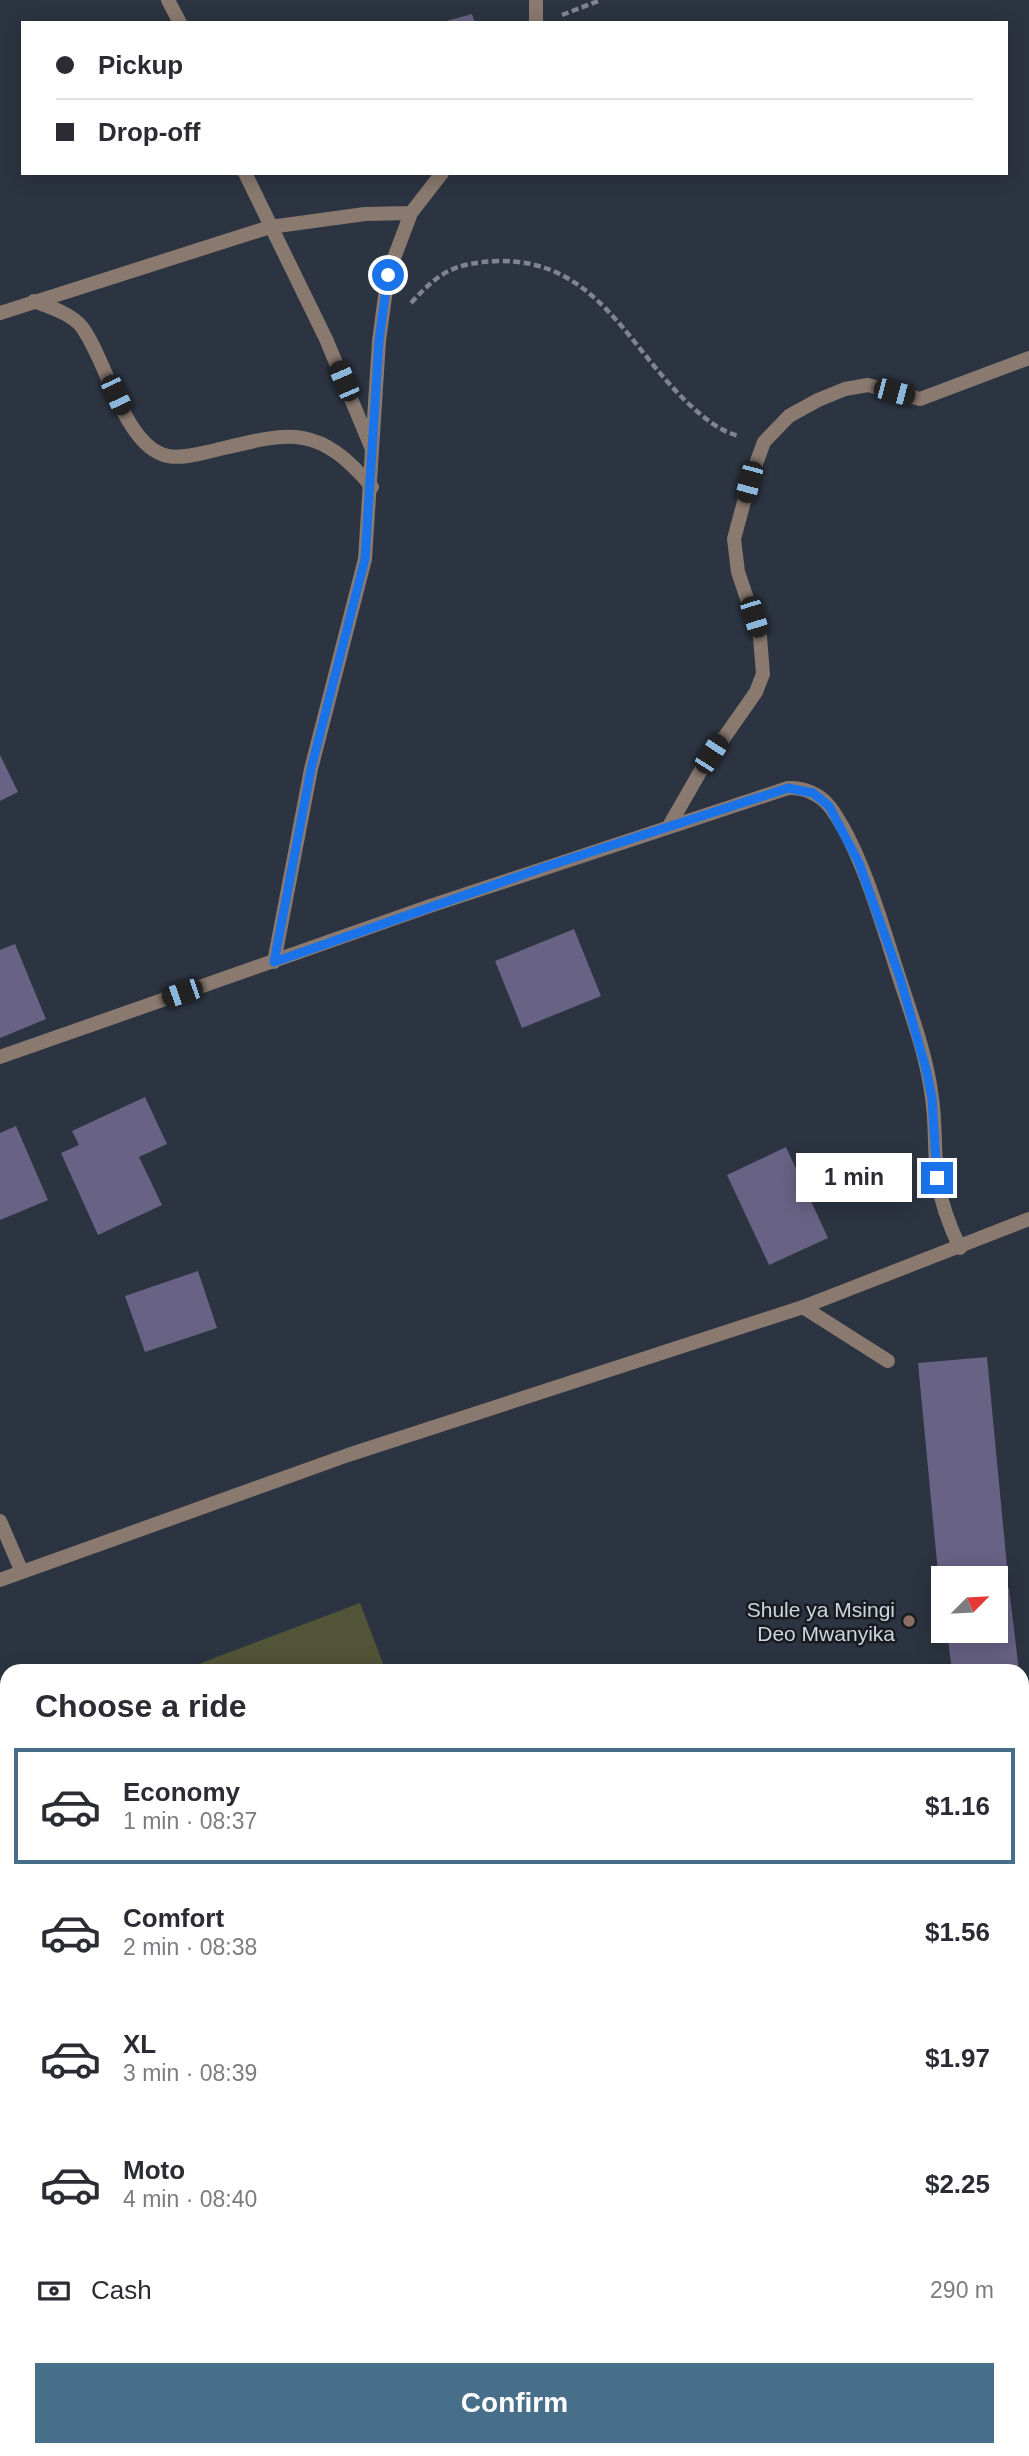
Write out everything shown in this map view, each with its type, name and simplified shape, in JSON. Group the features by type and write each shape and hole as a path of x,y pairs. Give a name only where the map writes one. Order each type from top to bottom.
{"street":[{"path":"168,0 179,21"},
{"path":"536,0 536,21"},
{"path":"246,175 326,339 373,453"},
{"path":"274,962 311,769 365,559 383,302 396,247 411,213 440,175"},
{"path":"0,313 270,227 365,214 411,213"},
{"path":"34,302 53,308 80,325 126,417 144,440 167,456 193,455 270,436 295,435 321,443 344,457 372,487"},
{"path":"669,826 700,772 756,692 763,674 760,637 738,572 734,539 749,482 764,442 789,416 845,389 868,385 920,399 1029,358"},
{"path":"0,1057 669,826 788,788 813,793 829,806 859,863 912,1017 932,1098 937,1178 945,1215 960,1248"},
{"path":"0,1580 348,1455 803,1307 1029,1219"},
{"path":"803,1307 888,1360"},
{"path":"0,1521 22,1572"}],"path":[{"path":"554,18 601,0"},
{"path":"410,304 435,278 457,266 513,261 546,267 571,278 593,295 665,382 699,414 726,432 764,442"}],"green space":[{"path":"360,1603 383,1664 199,1664"}],"building":[{"path":"472,14 474,21 447,21"},
{"path":"0,755 18,792 0,801"},
{"path":"574,929 601,996 522,1028 495,961"},
{"path":"15,944 46,1019 0,1038 0,950"},
{"path":"145,1097 167,1144 139,1157 162,1205 98,1235 61,1153 79,1145 72,1131"},
{"path":"16,1126 48,1200 0,1220 0,1133"},
{"path":"786,1147 828,1238 769,1265 727,1175"},
{"path":"198,1271 217,1328 145,1352 125,1296"},
{"path":"987,1357 1007,1566 937,1566 918,1363"},
{"path":"1009,1588 1018,1664 951,1664 948,1643 1008,1643"}],"place":[{"name":"Shule ya Msingi Deo Mwanyika","path":"909,1621"}],"route":[{"path":"388,275 379,341 372,487 365,559 311,769 274,962 551,865 788,788 813,793 829,806 859,863 900,978 932,1098 937,1178"}]}
